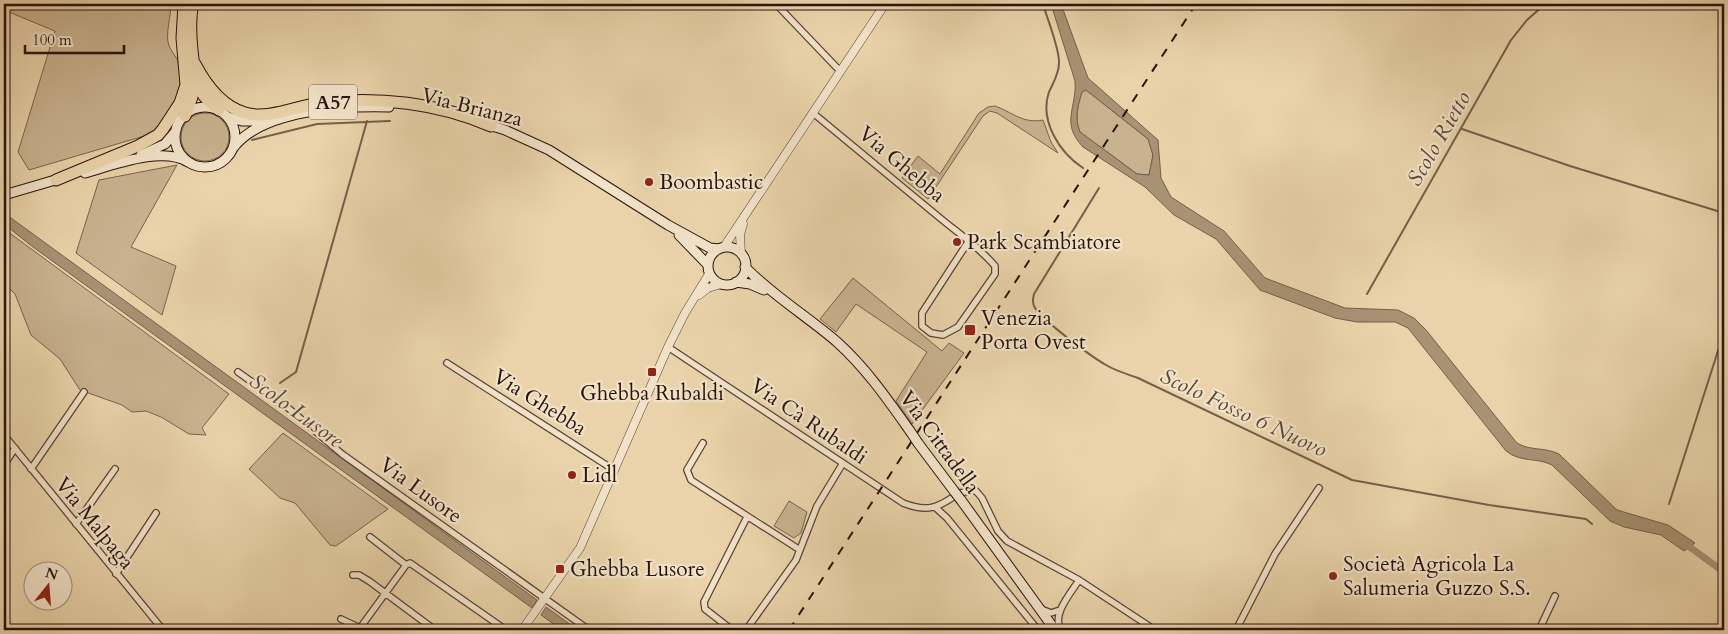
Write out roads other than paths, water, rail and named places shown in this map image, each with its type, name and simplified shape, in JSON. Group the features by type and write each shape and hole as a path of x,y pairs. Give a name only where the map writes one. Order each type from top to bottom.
{"highway":[{"name":"A57","path":"184,4 182,38 190,65 203,94 223,113"},
{"name":"A57","path":"185,116 192,97 190,65 193,4"},
{"name":"A57","path":"190,65 210,90 247,114 270,114 342,100 369,100 443,109 465,114 491,126"},
{"name":"A57","path":"56,180 115,157 158,135 183,98 190,65"}],"main road":[{"name":"Via Brianza","path":"274,120 331,109 389,106 439,113 491,126 529,140 549,150 668,225 710,248 721,248"},
{"path":"124,162 161,146 176,131 185,116 202,107 242,121 274,120"},
{"path":"223,113 234,130 233,148"},
{"path":"4,195 124,162 166,155 176,156 197,166 214,166 222,162 245,134 274,120"},
{"path":"176,131 176,145 188,162"},
{"name":"Via Brianza","path":"668,225 688,243 708,270"},
{"path":"721,248 734,248 742,254 746,267 741,278 736,282 721,284 708,270 711,255 721,248"},
{"name":"Via Cittadella","path":"746,267 774,294 809,319 848,353 882,392 1056,630"},
{"name":"Via Cittadella","path":"736,282 750,284 774,294"}],"street":[{"path":"776,4 840,71"},
{"path":"721,248 748,214 840,71 886,4"},
{"name":"Via Ghebba","path":"813,113 970,244 995,266 995,274 958,327 943,335 932,333 922,326 922,313 970,244"},
{"path":"742,254 740,235 748,214"},
{"path":"522,630 580,548 668,348 708,270"},
{"path":"690,304 708,288 721,284"},
{"name":"Via Cà Rubaldi","path":"668,348 903,503 918,509 935,508"},
{"name":"Via Ghebba","path":"447,364 614,470"},
{"name":"Via Lusore","path":"238,372 287,407 342,454 588,630"},
{"path":"31,469 84,392"},
{"name":"Via Malpaga","path":"4,435 162,630"},
{"path":"703,443 687,470 688,477 800,550"},
{"path":"4,465 14,448"},
{"path":"746,630 778,586 800,550 817,506 843,463"},
{"path":"76,524 115,470"},
{"path":"1236,630 1275,554 1319,488"},
{"path":"1038,630 947,518 935,508 970,491 976,491 982,498 998,531 1008,541 1079,580 1155,630"},
{"path":"116,574 156,514"},
{"path":"732,630 705,609 704,602 748,517"},
{"path":"370,537 406,565"},
{"path":"341,619 361,629 406,565 410,563 506,630"},
{"path":"353,575 359,575 435,630"},
{"path":"1061,630 1058,624 1060,610 1079,580"},
{"path":"1539,630 1556,596"},
{"path":"1040,607 1050,613 1060,610"}],"waterway":[{"name":"Scolo Fosso 6 Nuovo","path":"1043,4 1059,57 1058,71 1049,92 1047,103 1049,125 1059,145 1083,168"},
{"name":"Scolo Rietto","path":"1367,294 1511,40 1527,20 1545,4"},
{"name":"Scolo Lusore","path":"280,383 296,372 367,121"},
{"path":"252,140 317,124 390,121"},
{"path":"1462,129 1570,166 1724,213"},
{"name":"Scolo Fosso 6 Nuovo","path":"1099,188 1034,294 1033,302 1038,312 1046,320 1099,361 1352,480 1489,505 1586,519 1592,524"},
{"name":"Scolo Fosso 6 Nuovo","path":"1669,504 1724,332"},
{"name":"Scolo Fosso 6 Nuovo","path":"1717,353 1724,354"},
{"path":"1684,543 1724,572"}],"railway":[{"path":"789,630 1196,4"}],"place":[{"name":"Boombastic","path":"649,182"},
{"name":"Park Scambiatore","path":"957,242"},
{"name":"Venezia Porta Ovest","path":"970,330"},
{"name":"Ghebba Rubaldi","path":"652,372"},
{"name":"Lidl","path":"572,475"},
{"name":"Ghebba Lusore","path":"560,569"},
{"name":"Società Agricola La Salumeria Guzzo S.S.","path":"1333,576"}]}
